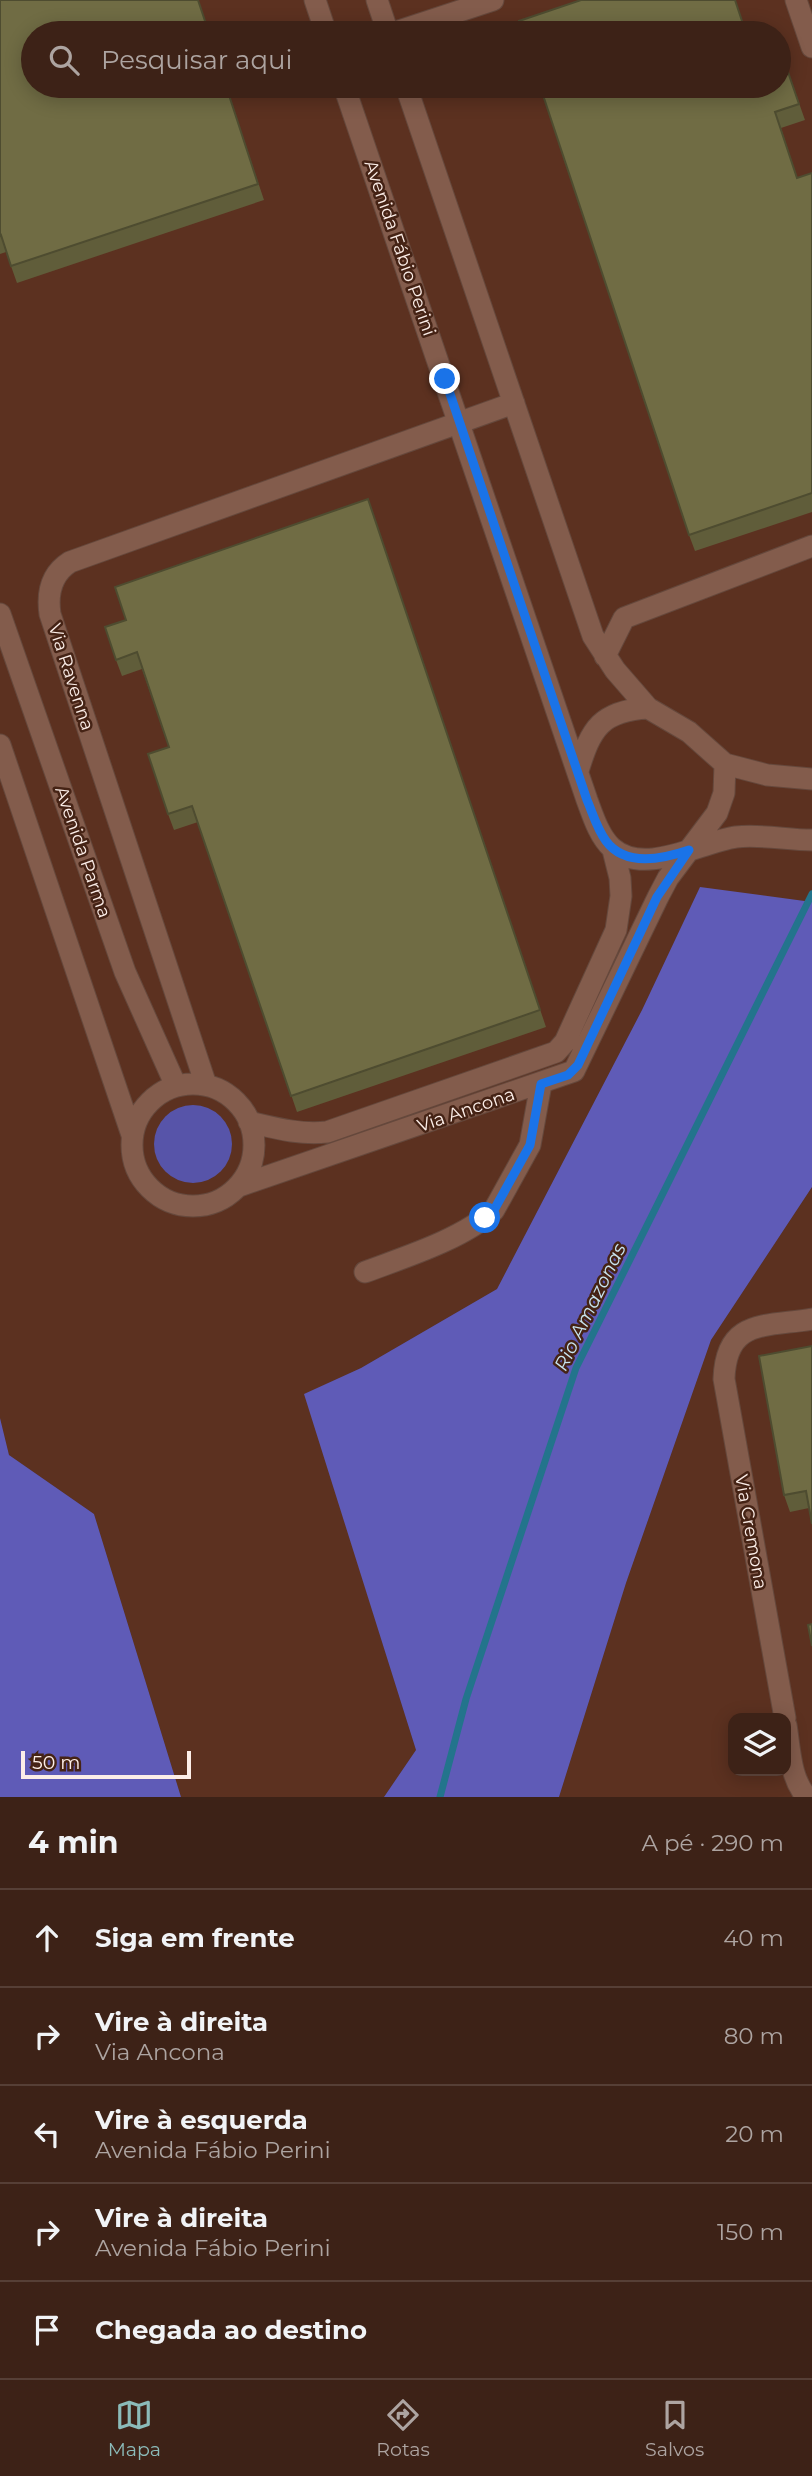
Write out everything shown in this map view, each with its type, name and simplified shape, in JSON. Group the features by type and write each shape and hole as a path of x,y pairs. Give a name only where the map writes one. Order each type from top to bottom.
{"street":[{"path":"315,0 323,21"},
{"path":"377,0 386,21"},
{"path":"428,21 493,0"},
{"path":"796,0 812,47"},
{"name":"Avenida Fábio Perini","path":"348,98 578,771 600,831 614,850"},
{"path":"410,98 593,636 648,708 689,732 725,764 767,775 812,779"},
{"name":"Via Ravenna","path":"206,1085 50,614 50,589 61,568 70,562 514,403"},
{"path":"606,656 624,618 812,546"},
{"name":"Avenida Parma","path":"0,614 125,972 176,1086"},
{"path":"578,771 585,748 595,730 609,716 628,709 648,708"},
{"path":"0,745 132,1135 136,1170 145,1185 159,1197 174,1204 192,1207 210,1205 239,1186 253,1155 254,1138 239,1105 224,1092 206,1085 176,1086 161,1093 147,1104 132,1135"},
{"path":"689,850 717,813 724,793 725,764"},
{"path":"614,850 651,860 736,837 812,840"},
{"name":"Via Ancona","path":"249,1122 295,1132 327,1132 556,1052 565,1042 615,930 621,896 614,850"},
{"name":"Via Ancona","path":"239,1186 568,1075 578,1065 657,897 689,850"},
{"path":"365,1272 427,1250 485,1218 494,1210 530,1145 541,1084"},
{"name":"Via Cremona","path":"784,1713 724,1379 724,1361 729,1346 751,1328 812,1319"},
{"path":"791,1754 795,1778 800,1790 807,1797"}],"shaded area":[{"path":"0,0 812,0 812,902 700,888 642,1010 497,1289 361,1368 305,1394 416,1750 384,1797 181,1797 94,1514 9,1455 0,1418"},
{"path":"700,887 812,902 812,1187 711,1340 626,1583 559,1797 384,1797 416,1750 304,1394 361,1368 497,1289 642,1010"},
{"path":"185,1105 201,1105 215,1111 226,1122 232,1136 232,1152 226,1166 215,1177 201,1183 185,1183 171,1177 160,1166 154,1152 154,1136 160,1122 171,1111"},
{"path":"812,1187 812,1797 559,1797 626,1583 711,1340"},
{"path":"0,1418 9,1455 94,1514 181,1797 0,1797"}],"building":[{"path":"0,0 198,0 205,21 21,21 21,98 230,98 258,184 11,266 0,236"},
{"path":"581,0 735,0 742,21 519,21"},
{"path":"791,81 799,104 775,112 797,178 812,173 812,493 689,535 544,98 791,98"},
{"path":"368,499 540,1010 291,1096 192,806 168,814 148,754 169,747 137,652 116,660 105,627 126,620 115,587"},
{"path":"812,1346 812,1524 806,1491 784,1495 759,1356"},
{"path":"812,1624 812,1646 808,1625"}],"waterway":[{"name":"Rio Amazonas","path":"440,1797 466,1699 576,1368 812,894"}],"route":[{"path":"445,379 587,800 600,831 614,850 633,857 651,860 689,850 657,897 578,1065 568,1075 541,1084 530,1145 494,1210 485,1218"}]}
